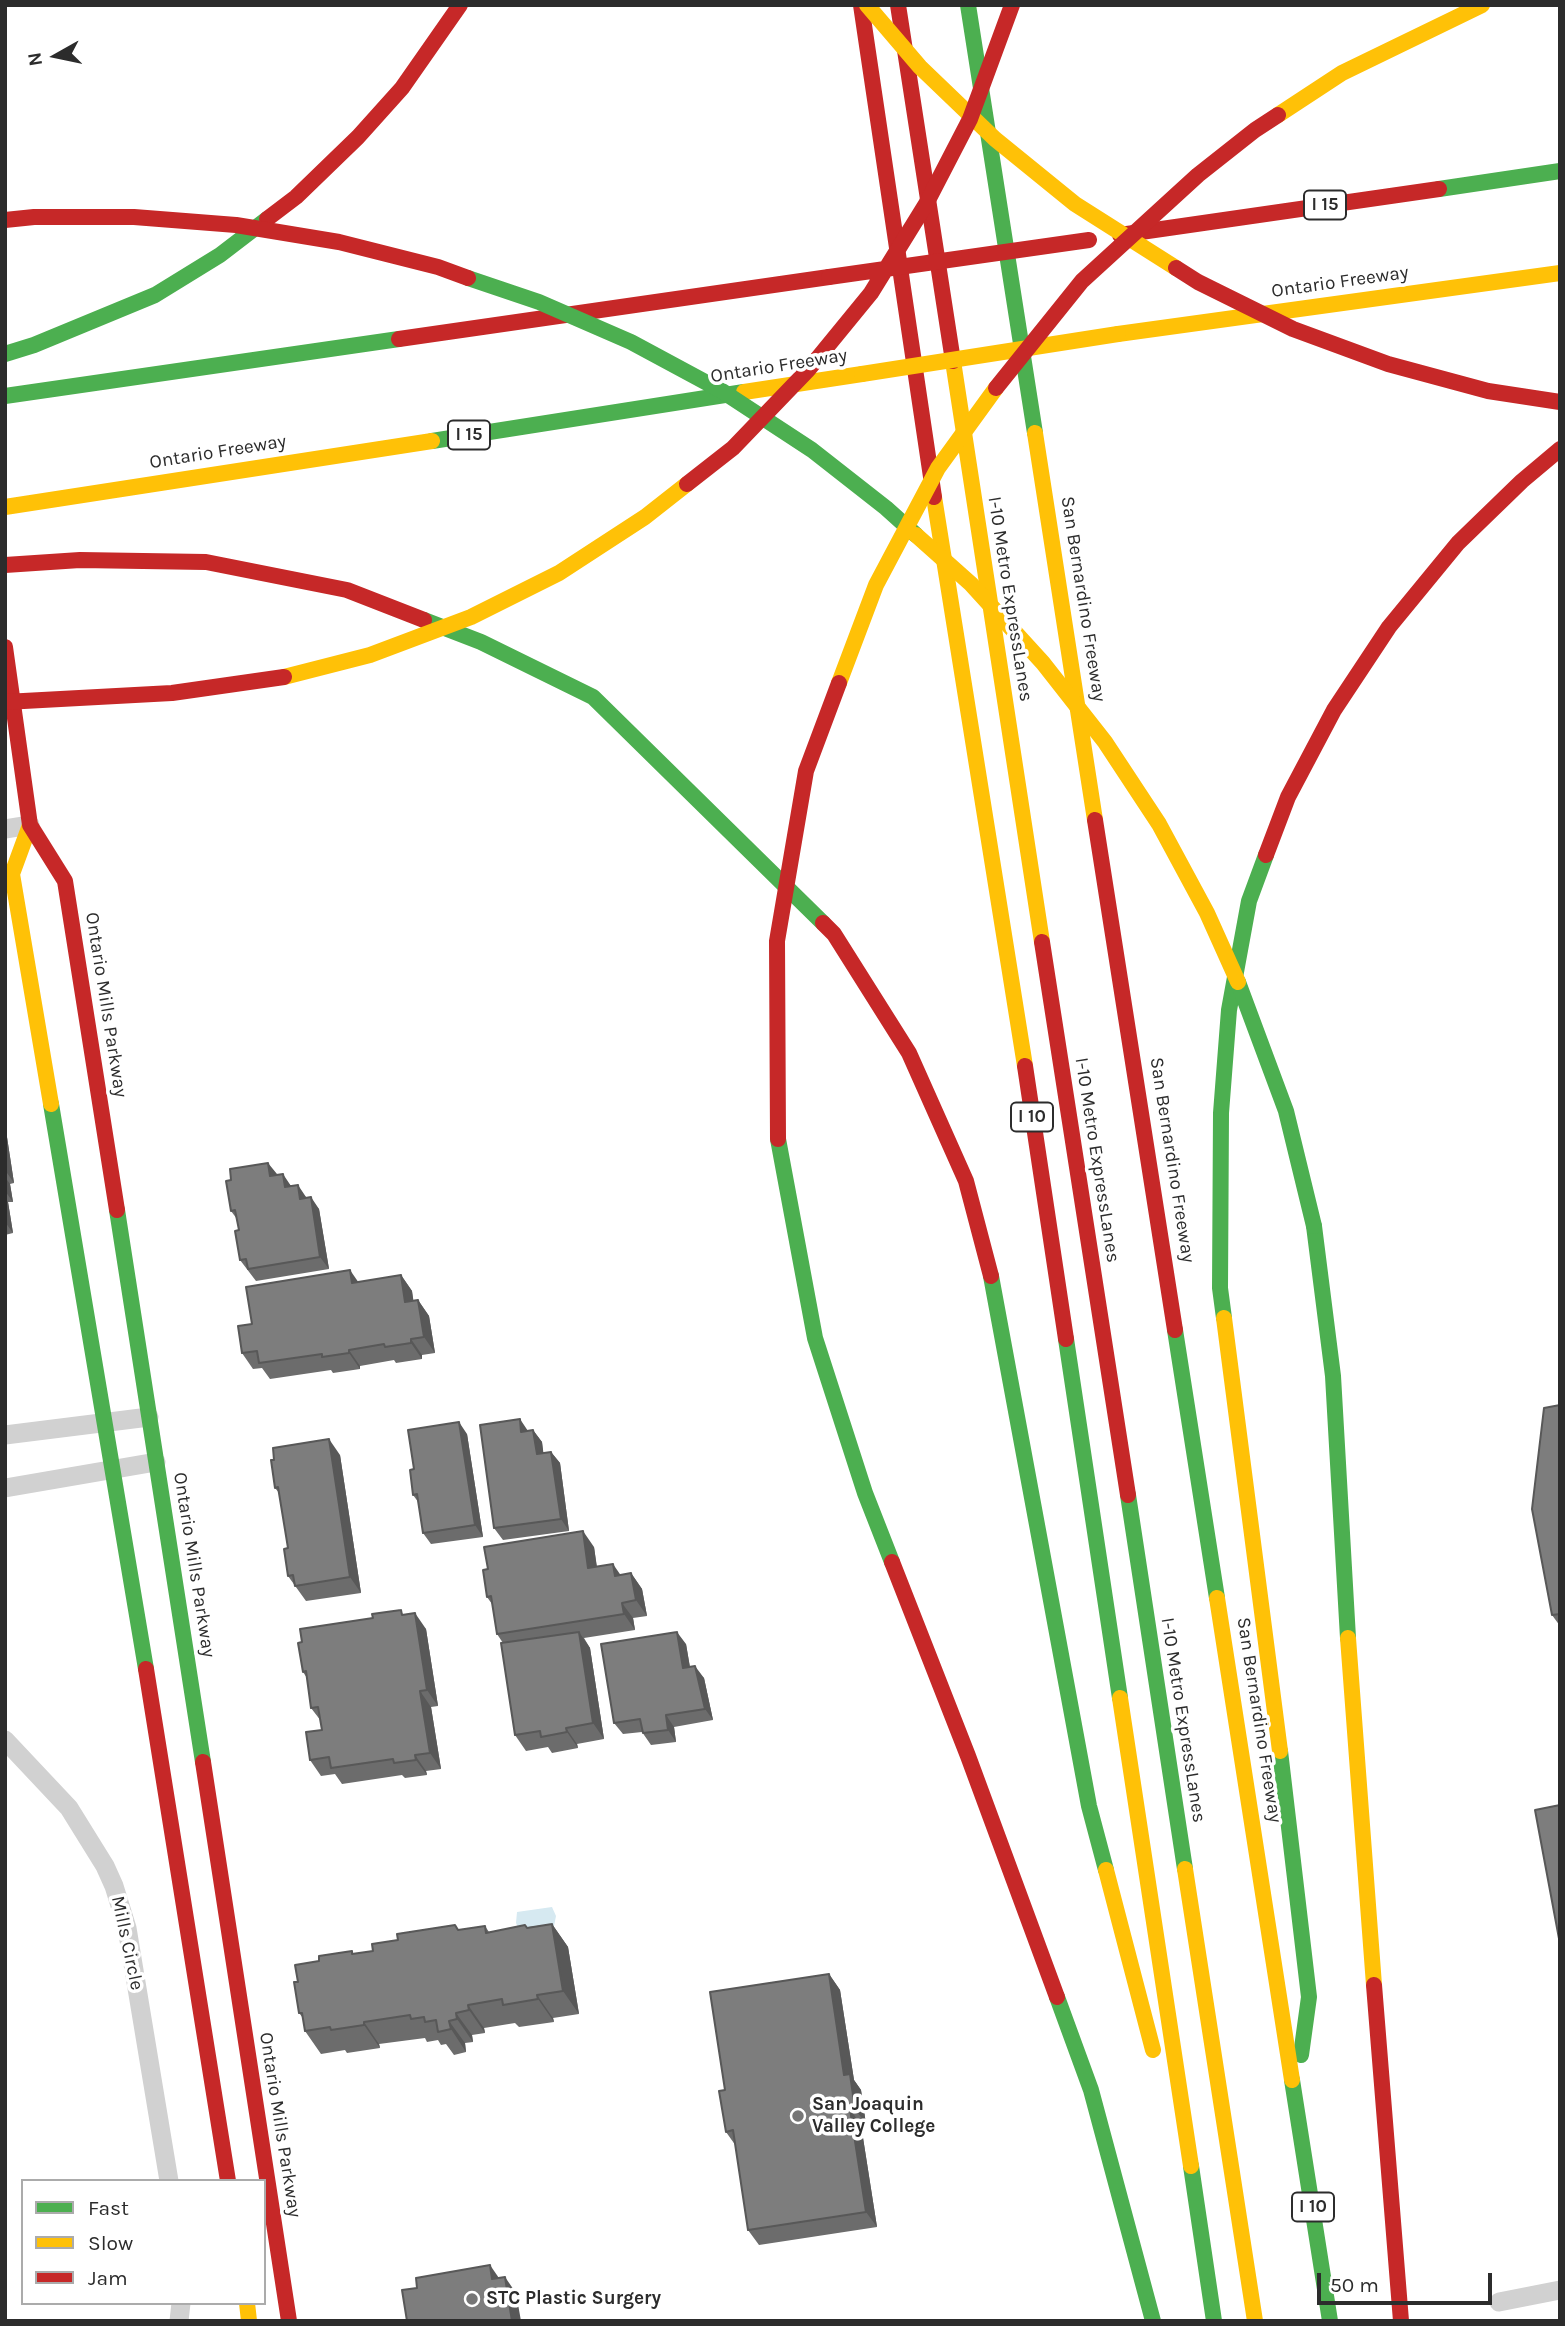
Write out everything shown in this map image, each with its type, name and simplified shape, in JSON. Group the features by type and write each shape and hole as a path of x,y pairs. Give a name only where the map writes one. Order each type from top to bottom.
{"main road":[{"path":"5,354 34,345 155,295 220,255 296,197 358,137 402,88 460,5"},
{"name":"I 10","path":"861,5 946,580 1019,1029 1214,2321"},
{"path":"867,5 919,66 1005,148 1075,204 1198,282 1293,328 1388,364 1488,391 1560,402"},
{"name":"I-10 Metro ExpressLanes","path":"898,5 1255,2321"},
{"name":"San Bernardino Freeway","path":"968,5 1330,2321"},
{"path":"5,702 173,693 271,680 370,655 471,617 559,573 645,517 733,447 808,370 871,293 926,204 970,119 1012,5"},
{"path":"1153,2321 1091,2090 968,1756 865,1493 820,1351 778,1139 777,942 806,771 876,584 938,468 996,388 1082,281 1198,174 1255,130 1342,73 1482,5"},
{"name":"I 15","path":"5,396 1560,171"},
{"path":"5,220 34,217 134,217 236,225 339,242 438,267 539,302 631,342 722,391 812,450 886,508 971,584 1044,663 1105,742 1151,813 1207,912 1248,1004 1286,1111 1314,1226 1333,1376 1352,1714 1401,2321"},
{"name":"Ontario Freeway","path":"5,507 1118,334 1560,273"},
{"path":"1295,2093 1309,1997 1272,1685 1220,1288 1221,1113 1228,1010 1249,901 1289,797 1334,710 1389,627 1458,542 1560,449"},
{"path":"5,565 80,560 206,562 347,590 481,642 593,697 834,934 909,1053 966,1181 990,1272 1089,1806 1200,2229"},
{"name":"Ontario Mills Parkway","path":"5,647 30,825 65,881 289,2321"},
{"name":"Ontario Mills Parkway","path":"30,825 12,874 114,1469 228,2179"}],"street":[{"path":"5,829 30,825"},
{"path":"5,1435 149,1417"},
{"path":"5,1488 156,1462"},
{"name":"Mills Circle","path":"5,1740 69,1808 114,1885 127,1928 169,2179"},
{"path":"1499,2302 1560,2290"}],"shaded area":[{"path":"552,1907 556,1916 554,1926 520,1932 516,1923 517,1912"}],"building":[{"path":"268,1163 270,1176 283,1174 285,1187 298,1185 300,1199 311,1197 320,1257 248,1269 246,1259 240,1260 235,1231 239,1230 235,1210 231,1211 226,1181 231,1180 230,1169"},
{"path":"350,1270 352,1283 401,1275 405,1302 418,1300 424,1337 411,1339 411,1343 385,1347 384,1344 349,1350 349,1353 259,1363 257,1351 242,1353 238,1326 252,1324 246,1287"},
{"path":"1560,1405 1560,1614 1552,1615 1532,1509 1544,1408"},
{"path":"520,1419 521,1432 533,1430 537,1454 551,1452 561,1519 494,1528 480,1425"},
{"path":"459,1422 475,1525 423,1533 417,1494 413,1495 410,1470 414,1469 408,1430"},
{"path":"329,1439 350,1577 295,1586 293,1575 288,1576 284,1549 288,1548 271,1460 274,1460 273,1448"},
{"path":"583,1531 588,1568 613,1564 615,1576 631,1573 636,1600 622,1603 624,1614 497,1634 491,1596 487,1597 483,1570 488,1569 484,1547"},
{"path":"401,1610 402,1615 415,1613 427,1690 420,1691 430,1753 415,1755 416,1760 394,1763 393,1759 331,1768 329,1757 310,1760 306,1732 322,1730 318,1707 311,1708 306,1671 303,1672 298,1643 302,1642 300,1629 373,1618 372,1614"},
{"path":"579,1632 593,1723 566,1728 567,1732 541,1737 540,1731 515,1735 501,1643"},
{"path":"677,1632 683,1668 695,1666 705,1709 666,1715 668,1730 643,1733 640,1719 614,1723 601,1644"},
{"path":"1560,1805 1560,1944 1535,1810"},
{"path":"552,1924 563,1991 537,1995 538,1999 503,2005 502,1999 468,2005 469,2010 456,2013 457,2019 449,2021 451,2029 438,2032 436,2020 425,2022 424,2017 411,2019 410,2015 364,2022 364,2025 305,2031 294,1982 298,1982 295,1965 319,1961 319,1956 373,1951 372,1944 398,1940 397,1934 455,1925 458,1930 485,1926 486,1933 525,1925 527,1928"},
{"name":"San Joaquin Valley College","path":"829,1974 844,2075 850,2074 855,2109 850,2109 866,2212 748,2230 733,2130 726,2132 719,2091 725,2090 710,1992"},
{"name":"STC Plastic Surgery","path":"490,2265 492,2279 505,2277 512,2321 407,2321 402,2290 417,2288 416,2278"}],"traffic: fast":[{"path":"968,5 1035,433"},
{"path":"1439,189 1560,171"},
{"path":"5,354 34,345 155,295 220,255 267,219"},
{"path":"468,278 539,302 631,342 722,391 812,450 916,535"},
{"path":"5,396 399,339"},
{"path":"432,441 744,392"},
{"path":"424,620 481,642 593,697 823,923"},
{"path":"1224,1318 1220,1288 1221,1113 1229,1010 1249,901 1266,855"},
{"path":"1238,982 1286,1111 1314,1226"},
{"path":"51,1104 146,1669"},
{"path":"778,1139 815,1338 865,1493 892,1562"},
{"path":"117,1210 203,1762"},
{"path":"1314,1226 1333,1376 1348,1638"},
{"path":"991,1276 1089,1806 1106,1870"},
{"path":"1175,1330 1217,1598"},
{"path":"1066,1339 1120,1698"},
{"path":"1128,1495 1185,1869"},
{"path":"1280,1751 1309,1997 1301,2055"},
{"path":"1057,1997 1091,2090 1153,2321"},
{"path":"1292,2080 1330,2321"},
{"path":"1191,2166 1214,2321"}],"traffic: slow":[{"path":"867,5 920,67 995,139 1075,204 1176,268"},
{"path":"1278,115 1342,73 1482,5"},
{"path":"1118,334 1560,273"},
{"path":"862,374 1118,334"},
{"path":"953,361 1042,942"},
{"path":"744,392 862,374"},
{"path":"839,683 876,585 938,468 996,388"},
{"path":"1035,433 1095,820"},
{"path":"5,507 432,441"},
{"path":"284,677 370,655 471,617 559,573 645,517 687,484"},
{"path":"934,497 1025,1066"},
{"path":"916,535 971,584 1043,663 1105,742 1159,824 1207,913 1238,982"},
{"path":"30,825 12,874 51,1104"},
{"path":"1224,1318 1280,1751"},
{"path":"1217,1598 1292,2080"},
{"path":"1348,1638 1374,1985"},
{"path":"1120,1698 1191,2166"},
{"path":"1185,1869 1255,2321"},
{"path":"1106,1870 1153,2050"},
{"path":"247,2305 249,2321"}],"traffic: jam":[{"path":"267,219 296,197 358,137 402,88 460,5"},
{"path":"861,5 934,497"},
{"path":"898,5 953,361"},
{"path":"687,484 733,448 808,370 871,293 926,204 970,119 1012,5"},
{"path":"996,388 1082,281 1198,175 1278,115"},
{"path":"1120,235 1439,189"},
{"path":"5,220 34,217 134,217 236,225 339,242 438,267 468,278"},
{"path":"829,277 1089,240"},
{"path":"1176,268 1198,282 1293,329 1388,364 1488,391 1560,402"},
{"path":"399,339 829,277"},
{"path":"1266,855 1288,797 1334,710 1389,627 1458,543 1522,481 1560,449"},
{"path":"5,565 80,560 206,562 347,590 424,620"},
{"path":"5,647 30,825 65,881 117,1210"},
{"path":"5,702 172,693 284,677"},
{"path":"778,1139 777,941 806,771 839,683"},
{"path":"1095,820 1175,1330"},
{"path":"823,923 834,934 909,1053 966,1181 991,1276"},
{"path":"1042,942 1128,1495"},
{"path":"1025,1066 1066,1339"},
{"path":"892,1562 968,1756 1057,1997"},
{"path":"146,1669 228,2179"},
{"path":"203,1762 289,2321"},
{"path":"1374,1985 1401,2321"}],"place":[{"name":"San Joaquin Valley College","path":"798,2116"},
{"name":"STC Plastic Surgery","path":"472,2299"}]}
